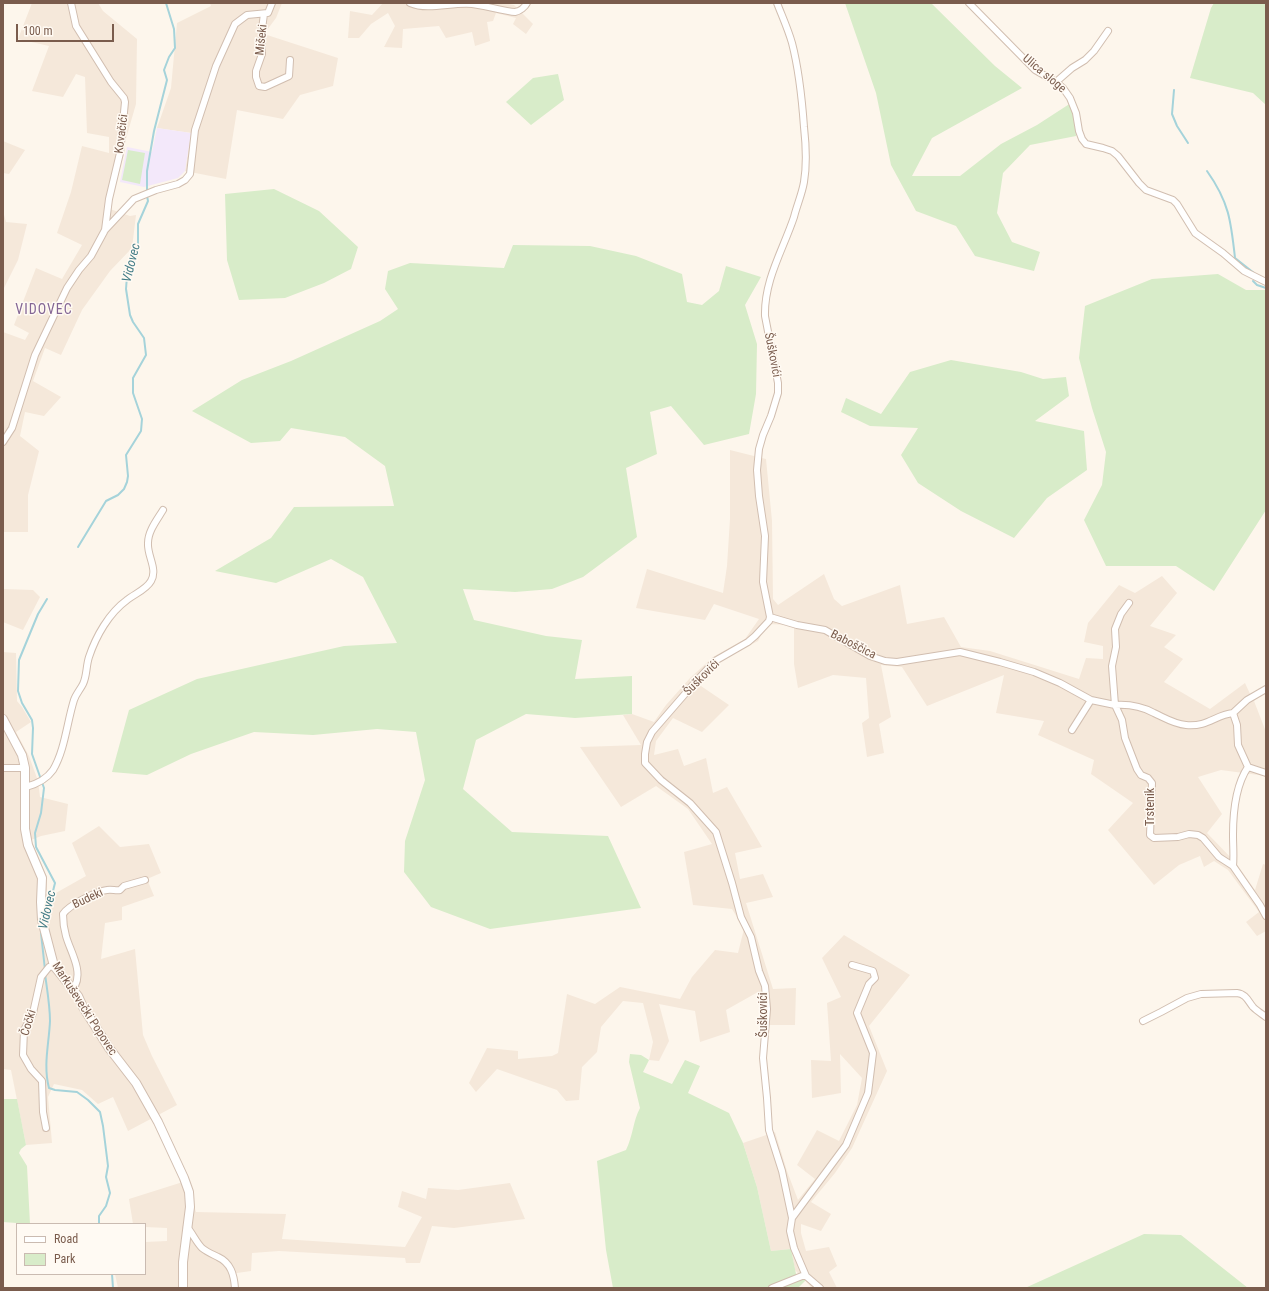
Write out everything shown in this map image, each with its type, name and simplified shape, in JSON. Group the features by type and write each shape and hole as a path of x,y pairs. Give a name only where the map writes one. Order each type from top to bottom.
{"street":[{"name":"Kovačići","path":"71,3 76,26 124,98 125,102 120,153 109,199 105,230"},
{"path":"3,442 12,428 35,355 67,288 91,256 105,230 134,199 147,193 178,184 185,180 190,174 195,130 216,66 235,24 248,15 268,13 272,3"},
{"path":"410,3 420,6 471,4 513,12 521,9 527,3"},
{"name":"Šuškovići","path":"776,3 792,43 803,104 806,148 804,181 801,194 789,230 775,263 764,304 764,316 778,383 778,393 759,449 757,470 765,536 763,582 770,618 752,639 715,661 652,732 647,742 644,754 645,763 660,780 690,803 716,832 741,916 751,937 764,986 766,1002 763,1058 769,1130 782,1170 792,1218 790,1231 794,1248 806,1276"},
{"name":"Ulica sloge","path":"969,3 1035,70 1056,82 1063,88 1070,98 1076,113 1082,139 1086,144 1112,151 1118,156 1146,190 1173,200 1195,233 1223,252 1244,271 1266,282"},
{"name":"Mišeki","path":"264,14 262,29 262,54 256,71 259,86 265,87 290,76 290,60"},
{"path":"1056,82 1072,68 1085,60 1094,51 1108,31"},
{"path":"26,787 41,782 53,770 58,759 74,700 83,684 88,659 105,625 112,614 126,600 145,588 150,582 153,570 148,541 152,529 163,510"},
{"name":"Trstenik","path":"1129,603 1121,614 1115,628 1116,647 1112,666 1115,705 1122,720 1125,738 1137,769 1141,775 1148,778 1152,784 1150,835 1154,838 1161,839 1189,834 1198,835 1203,838 1219,857 1233,866 1266,916"},
{"name":"Baboščica","path":"770,618 825,630 870,656 885,661 897,662 960,652 1000,662 1034,672 1060,683 1091,700"},
{"path":"1072,730 1091,700 1115,705 1127,704 1137,706 1172,722 1184,725 1196,725 1233,712 1247,700 1266,689"},
{"path":"1233,712 1237,725 1238,745 1248,767 1266,773"},
{"name":"Markuševečki Popovec","path":"3,719 22,754 25,768 25,829 28,845 42,878 41,902 43,924 54,966 78,996 83,1007 109,1048 136,1083 176,1159 184,1178 190,1200 190,1216 187,1227 183,1262 183,1288"},
{"path":"1233,866 1233,819 1240,782 1248,767"},
{"path":"3,768 25,768"},
{"name":"Budeki","path":"71,988 77,983 77,967 66,936 63,914 69,907 100,891 116,891 120,890 124,886 145,880"},
{"path":"792,1218 846,1144 868,1093 873,1053 857,1013 869,984 875,978 873,971 852,965"},
{"name":"Čočki","path":"46,1128 43,1112 42,1081 30,1069 23,1055 24,1030 33,1013 41,977 49,967 54,966"},
{"path":"1143,1021 1187,998 1201,994 1240,993 1246,997 1253,1007 1266,1017"},
{"path":"187,1227 205,1251 222,1259 231,1268 234,1275 235,1288"},
{"path":"772,1288 802,1276 806,1276 820,1288"}],"shaded area":[{"path":"32,3 98,3 103,11 137,39 136,104 123,149 110,209 130,216 136,215 132,248 110,271 82,310 61,355 45,348 33,381 61,397 44,416 25,412 20,436 39,451 28,495 28,532 3,532 3,332 25,340 29,333 14,325 36,268 62,279 82,245 57,233 71,192 82,146 109,153 109,137 87,133 85,77 76,74 63,97 32,91 49,46 18,39"},
{"path":"210,3 282,3 276,18 264,34 338,58 333,86 300,95 283,119 237,110 226,179 185,171 191,133 157,128 171,88 177,23 211,6"},
{"path":"383,3 503,3 514,5 533,24 526,34 513,24 516,18 496,13 493,21 487,22 490,41 475,46 472,32 446,38 439,26 403,29 402,48 384,47 395,26 388,13 371,24 359,38 348,38 350,11 372,15"},
{"path":"157,128 191,133 185,171 178,178 144,187 120,182 127,147 152,152"},
{"path":"3,141 25,150 9,174 3,173"},
{"path":"3,211 6,222 27,224 18,260 3,290"},
{"path":"730,450 766,459 772,521 773,599 778,605 824,574 834,599 842,606 900,585 907,624 944,617 961,647 990,651 1079,679 1086,658 1103,659 1103,646 1084,642 1088,623 1119,585 1135,593 1162,576 1177,593 1150,626 1176,635 1164,647 1183,659 1164,682 1210,709 1245,683 1251,696 1266,691 1254,701 1266,732 1266,776 1221,770 1198,777 1222,814 1207,833 1236,863 1255,890 1263,864 1266,865 1266,931 1257,936 1246,922 1259,912 1228,870 1214,861 1204,867 1200,856 1179,865 1154,885 1108,830 1133,803 1091,774 1094,760 1038,735 1044,721 996,713 1004,675 927,706 902,667 881,665 891,717 879,724 884,753 867,757 862,723 869,718 866,678 833,675 798,688 794,664 794,625 767,624 758,641 715,664 698,684 729,705 702,732 673,718 656,741 654,755 678,749 684,766 706,758 713,793 727,787 762,847 735,853 740,879 763,874 773,897 746,903 773,989 796,988 795,1025 760,1025 758,992 726,1010 730,1032 700,1042 695,1011 659,1004 669,1041 659,1061 649,1060 653,1042 643,1003 623,1001 601,1027 597,1052 582,1067 579,1100 566,1101 557,1090 497,1069 476,1092 469,1083 487,1048 518,1051 518,1059 552,1056 558,1053 567,994 595,1004 620,987 680,999 692,977 715,950 738,953 744,929 732,909 693,905 684,852 712,844 688,809 656,786 621,807 580,747 641,745 623,715 632,714 654,722 666,705 690,678 713,657 745,639 759,619 714,604 705,620 636,608 647,569 723,593 727,566 730,519"},
{"path":"3,589 33,590 40,597 23,630 3,622"},
{"path":"3,652 16,653 17,701 31,722 16,732 29,756 38,781 40,797 68,804 65,831 41,836 31,840 47,877 47,898 86,876 72,843 99,826 120,847 149,844 161,873 147,879 154,896 122,907 122,920 105,923 101,959 135,949 143,1035 177,1105 128,1131 113,1097 98,1104 82,1090 54,1084 48,1097 52,1143 26,1145 11,1070 3,1069"},
{"path":"844,935 910,975 869,1026 887,1071 852,1148 835,1173 811,1202 831,1214 821,1231 801,1224 801,1233 806,1251 829,1247 837,1266 829,1272 837,1288 812,1288 795,1270 791,1249 771,1251 757,1187 743,1143 775,1132 798,1200 815,1179 797,1165 817,1130 839,1141 857,1105 862,1078 840,1054 841,1093 812,1098 811,1060 831,1061 827,1003 841,997 822,958"},
{"path":"186,1181 196,1212 286,1214 282,1239 405,1247 422,1217 398,1207 402,1191 426,1199 428,1188 458,1190 510,1183 525,1219 454,1228 432,1226 420,1263 406,1263 405,1258 279,1251 252,1253 251,1271 230,1274 235,1288 118,1288 115,1275 146,1275 146,1242 167,1241 167,1228 146,1227 146,1223 133,1223 129,1199"}],"green space":[{"path":"845,3 931,3 995,66 1022,88 932,138 912,176 960,176 1001,144 1037,125 1074,101 1076,136 1030,145 1003,173 997,213 1012,242 1040,252 1034,271 975,256 956,226 916,211 891,165 876,93"},
{"path":"1214,3 1266,3 1266,105 1253,93 1190,78 1211,8"},
{"path":"558,74 564,100 531,125 506,102 533,78"},
{"path":"128,150 145,153 140,184 122,180"},
{"path":"274,189 319,211 358,247 351,269 324,283 285,298 239,300 227,260 225,194"},
{"path":"513,245 590,246 636,256 682,274 687,302 702,305 719,291 726,266 761,277 745,305 757,344 756,394 749,434 704,445 671,406 650,412 657,454 626,468 637,537 583,577 552,589 515,592 463,589 474,620 546,636 582,640 575,679 632,676 632,714 575,718 526,714 476,740 463,789 512,832 608,836 641,908 490,929 431,907 404,872 405,841 425,780 416,732 377,729 313,735 254,732 191,754 147,775 112,772 129,710 197,679 344,646 397,643 363,577 331,559 276,583 215,571 271,538 294,507 394,506 385,466 345,437 291,428 280,441 251,443 192,411 242,380 291,361 380,321 398,309 385,289 388,271 410,263 504,268"},
{"path":"1218,274 1246,290 1266,290 1266,510 1214,591 1176,566 1106,566 1084,520 1102,485 1106,452 1092,408 1079,358 1085,306 1152,279"},
{"path":"951,360 1021,372 1043,379 1066,377 1069,396 1035,421 1084,431 1087,470 1047,498 1014,538 961,511 918,483 901,455 918,428 870,426 841,412 846,398 881,414 910,372"},
{"path":"630,1054 641,1055 649,1060 643,1072 672,1084 685,1060 700,1066 688,1093 729,1113 743,1143 757,1187 771,1251 791,1249 797,1279 806,1280 798,1288 613,1288 606,1250 597,1161 626,1150 640,1108 629,1062"},
{"path":"3,1099 17,1099 26,1145 19,1153 27,1166 30,1223 3,1222"},
{"path":"1144,1234 1181,1235 1248,1288 1025,1288"}],"waterway":[{"name":"Vidovec","path":"147,191 147,171 154,131 167,80 164,70 169,57 175,48 174,29 166,3"},
{"path":"1174,90 1172,114 1177,126 1188,143"},
{"path":"1207,171 1220,192 1228,212 1235,258 1254,273"},
{"name":"Vidovec","path":"78,547 106,501 118,495 124,489 128,476 126,455 141,431 142,419 133,393 133,378 146,355 144,338 130,315 126,289 127,276 133,266 138,249 138,224 148,201 147,196"},
{"path":"1253,281 1257,285 1266,288"},
{"name":"Vidovec","path":"45,917 55,883 36,847 35,833 41,813 44,788 32,754 32,720 22,703 18,691 19,660 38,614 47,599"},
{"name":"Vidovec","path":"41,933 45,970"},
{"name":"Vidovec","path":"45,974 50,1015 46,1063 49,1088 77,1092 100,1112 108,1166 106,1177 110,1193 106,1206 99,1216 99,1223"},
{"name":"Vidovec","path":"112,1275 113,1288"}],"district":[{"name":"VIDOVEC","path":"44,310"}]}
